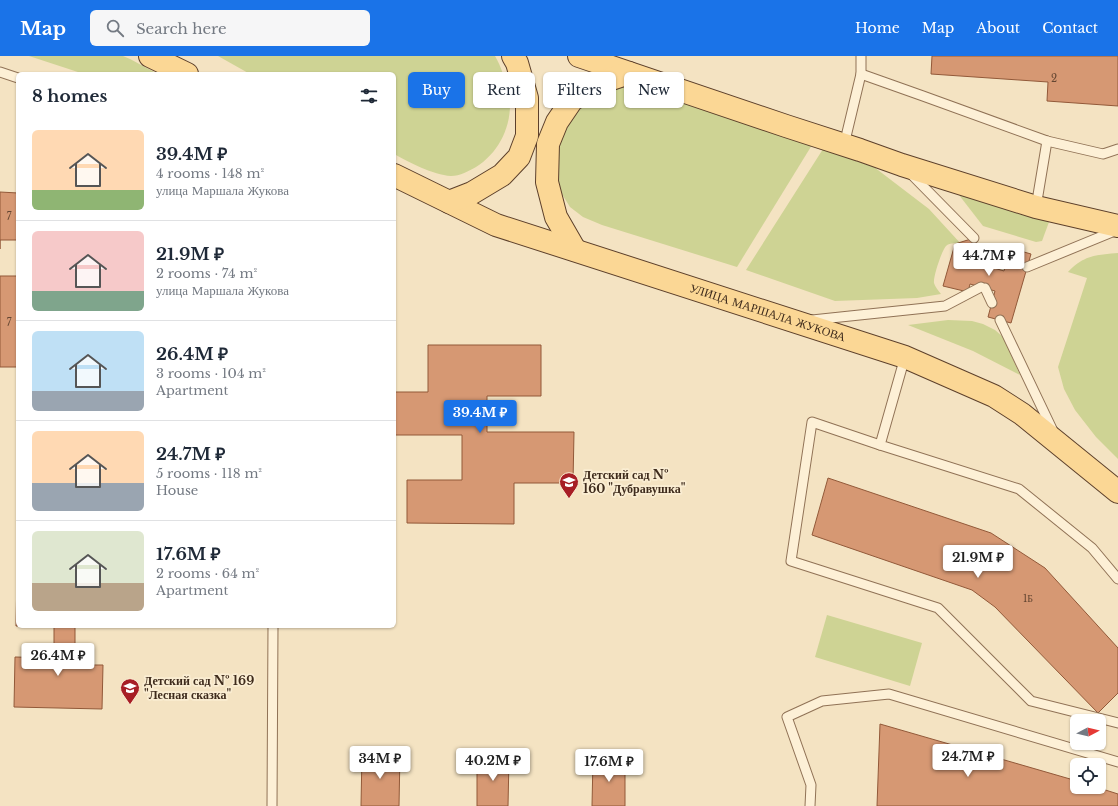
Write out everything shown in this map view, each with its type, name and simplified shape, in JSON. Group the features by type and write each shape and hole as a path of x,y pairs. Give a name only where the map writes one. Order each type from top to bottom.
{"main road":[{"path":"150,56 183,72"},
{"path":"449,202 472,193 496,179 519,158 528,136 527,98 517,63 513,56"},
{"path":"579,56 626,72"},
{"path":"575,250 556,216 547,182 548,144 557,122 572,100 602,82 624,75"},
{"path":"684,91 902,165 1036,207 1118,226"},
{"name":"УЛИЦА МАРШАЛА ЖУКОВА","path":"396,176 496,225 905,357 994,396 1022,414 1118,492"}],"lane":[{"path":"844,145 861,74 861,56"},
{"path":"0,72 16,77"},
{"path":"861,74 1047,141 1103,154 1118,149"},
{"path":"1036,207 1047,141"},
{"path":"902,165 974,238"},
{"path":"1027,267 1118,230"},
{"path":"794,322 945,306 983,287 992,303"},
{"path":"1000,320 1059,445"},
{"path":"880,445 905,357"},
{"path":"1118,579 1092,548 1019,489 812,422 791,562 938,608 1031,701 1118,723"},
{"path":"272,806 273,628"},
{"path":"810,806 811,785 787,717 822,701 889,694 1118,762"}],"green space":[{"path":"29,56 123,56 154,72 78,72"},
{"path":"218,56 495,56 502,72 473,72 473,108 510,108 508,123 505,132 496,148 483,162 473,169 454,176 444,175 421,168 396,155 396,72 246,72"},
{"path":"616,87 624,87 624,108 684,108 684,103 812,145 737,267 602,225 583,217 570,207 560,191 555,173 554,151 567,117 579,108 616,108"},
{"path":"823,149 874,167 929,209 962,245 956,243 949,244 942,253 934,280 935,286 941,294 917,298 835,301 746,270"},
{"path":"959,195 1049,222 1042,241 1036,242 983,226"},
{"path":"1118,253 1118,459 1096,437 1075,410 1064,389 1058,367 1087,278 1068,272 1079,262 1085,259 1103,254"},
{"path":"948,320 972,321 983,324 995,330 1003,337 1020,375 973,351 908,325"},
{"path":"827,615 922,643 910,686 815,657"}],"building":[{"path":"932,56 1118,56 1118,106 1047,101 1048,82 931,74"},
{"path":"0,192 16,193 16,240 0,240"},
{"path":"974,238 980,251 977,263 1004,271 1010,248 1031,254 1011,323 988,317 995,291 970,284 968,292 943,286 955,244"},
{"path":"0,276 16,276 16,367 0,367"},
{"path":"428,345 541,345 541,396 487,396 487,432 574,432 573,483 514,483 514,524 407,523 407,480 462,480 462,435 396,435 396,392 428,392"},
{"path":"828,478 991,533 1045,568 1118,648 1118,693 1098,713 995,607 972,590 812,535"},
{"path":"54,628 75,628 75,665 103,665 102,709 14,707 15,657 54,658"},
{"path":"880,724 1070,779 1070,794 1106,794 1106,790 1118,794 1118,806 877,806"},
{"path":"362,753 400,753 399,806 361,806"},
{"path":"477,757 509,759 508,806 477,806"},
{"path":"593,759 625,760 625,806 592,806"}],"place":[{"name":"Детский сад № 160 \"Дубравушка\"","path":"569,499"},
{"name":"Детский сад № 169 \"Лесная сказка\"","path":"130,705"}]}
